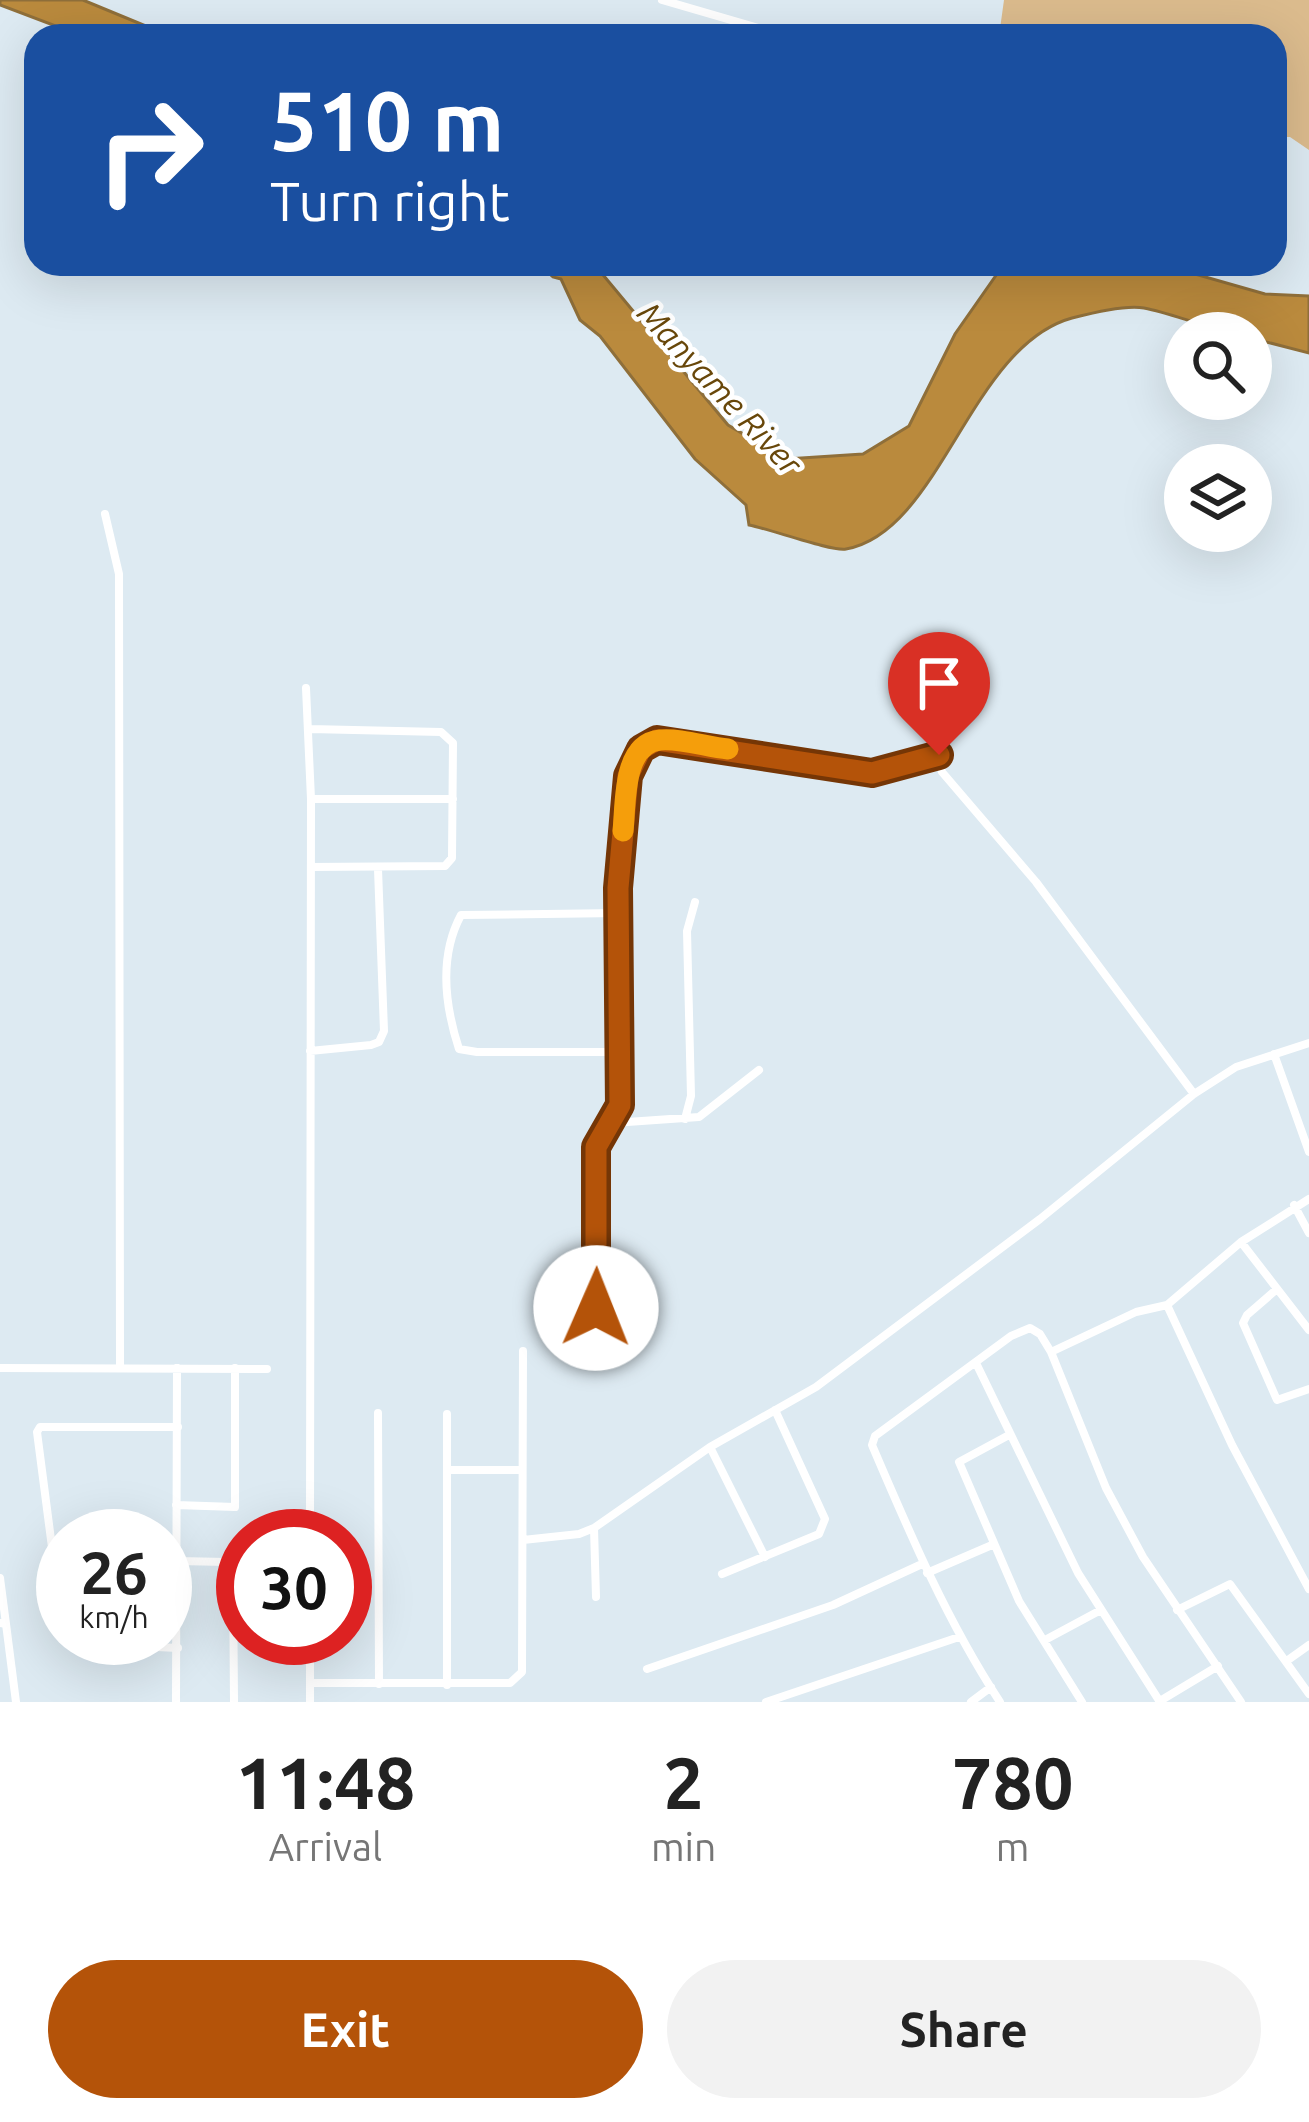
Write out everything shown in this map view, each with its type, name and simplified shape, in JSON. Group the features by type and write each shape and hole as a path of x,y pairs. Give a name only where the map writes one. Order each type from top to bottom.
{"street":[{"path":"662,0 744,24"},
{"path":"105,514 119,574 120,1367"},
{"path":"306,688 311,799 310,1509"},
{"path":"310,729 441,732 453,743 454,799 452,857 445,866 311,867"},
{"path":"592,1319 596,1308 596,1147 620,1105 619,913 628,776 641,749 657,740 872,773 939,755 942,772 1036,882 1194,1094"},
{"path":"311,799 454,799"},
{"path":"310,1052 371,1045 379,1042 384,1031 378,869"},
{"path":"685,1119 691,1096 687,931 695,902"},
{"path":"619,913 461,915 449,937 447,985 448,1017 459,1049 619,1052"},
{"path":"523,1540 594,1528 710,1447 816,1387 1040,1220 1194,1094 1236,1067 1309,1043"},
{"path":"1274,1054 1309,1152"},
{"path":"611,1123 704,1115 759,1070"},
{"path":"1051,1352 1136,1312 1167,1305 1240,1242 1309,1199"},
{"path":"1294,1205 1309,1233"},
{"path":"1240,1242 1309,1330"},
{"path":"1277,1289 1243,1323 1276,1400 1309,1389"},
{"path":"1167,1305 1232,1445 1309,1589"},
{"path":"1000,1702 959,1637 925,1569 872,1441 1011,1336 1030,1328 1051,1352 1106,1489 1177,1610 1241,1702"},
{"path":"310,1683 510,1684 522,1672 523,1351"},
{"path":"976,1363 1099,1610 1160,1701 1218,1666"},
{"path":"0,1368 267,1369"},
{"path":"176,1509 177,1368"},
{"path":"176,1505 235,1507 236,1368"},
{"path":"722,1574 819,1534 825,1519 775,1409"},
{"path":"378,1413 379,1684"},
{"path":"446,1685 447,1414"},
{"path":"48,1509 40,1427 178,1427"},
{"path":"1009,1436 958,1462 1019,1601 1082,1702"},
{"path":"710,1447 765,1557"},
{"path":"448,1470 522,1470"},
{"path":"594,1528 596,1597"},
{"path":"647,1669 992,1545"},
{"path":"192,1561 229,1562 233,1572 234,1702"},
{"path":"0,1578 16,1702"},
{"path":"1177,1610 1230,1584 1309,1694"},
{"path":"1045,1640 1099,1610"},
{"path":"766,1702 959,1637"},
{"path":"1288,1660 1309,1645"},
{"path":"176,1702 177,1665"},
{"path":"310,1665 310,1702"},
{"path":"971,1702 991,1688"}],"shaded area":[{"path":"0,0 83,0 141,24 50,24 0,5"},
{"path":"1004,0 1309,0 1309,150 1287,137 1287,24 1001,24"},
{"path":"552,276 604,276 728,425 786,459 863,454 909,426 955,334 996,276 1202,276 1265,294 1309,296 1309,353 1272,343 1272,312 1164,314 1144,308 1072,318 1037,335 1007,364 907,510 879,535 839,549 749,525 746,505 695,459 600,336 580,320 561,279"}],"slow traffic":[{"path":"623,831 628,776 641,749 657,740 728,749"}],"route":[{"path":"596,1308 596,1147 620,1110 618,888 628,776 641,749 657,740 872,773 939,755"}],"water label":[{"name":"Manyame River","path":"720,388"}]}
